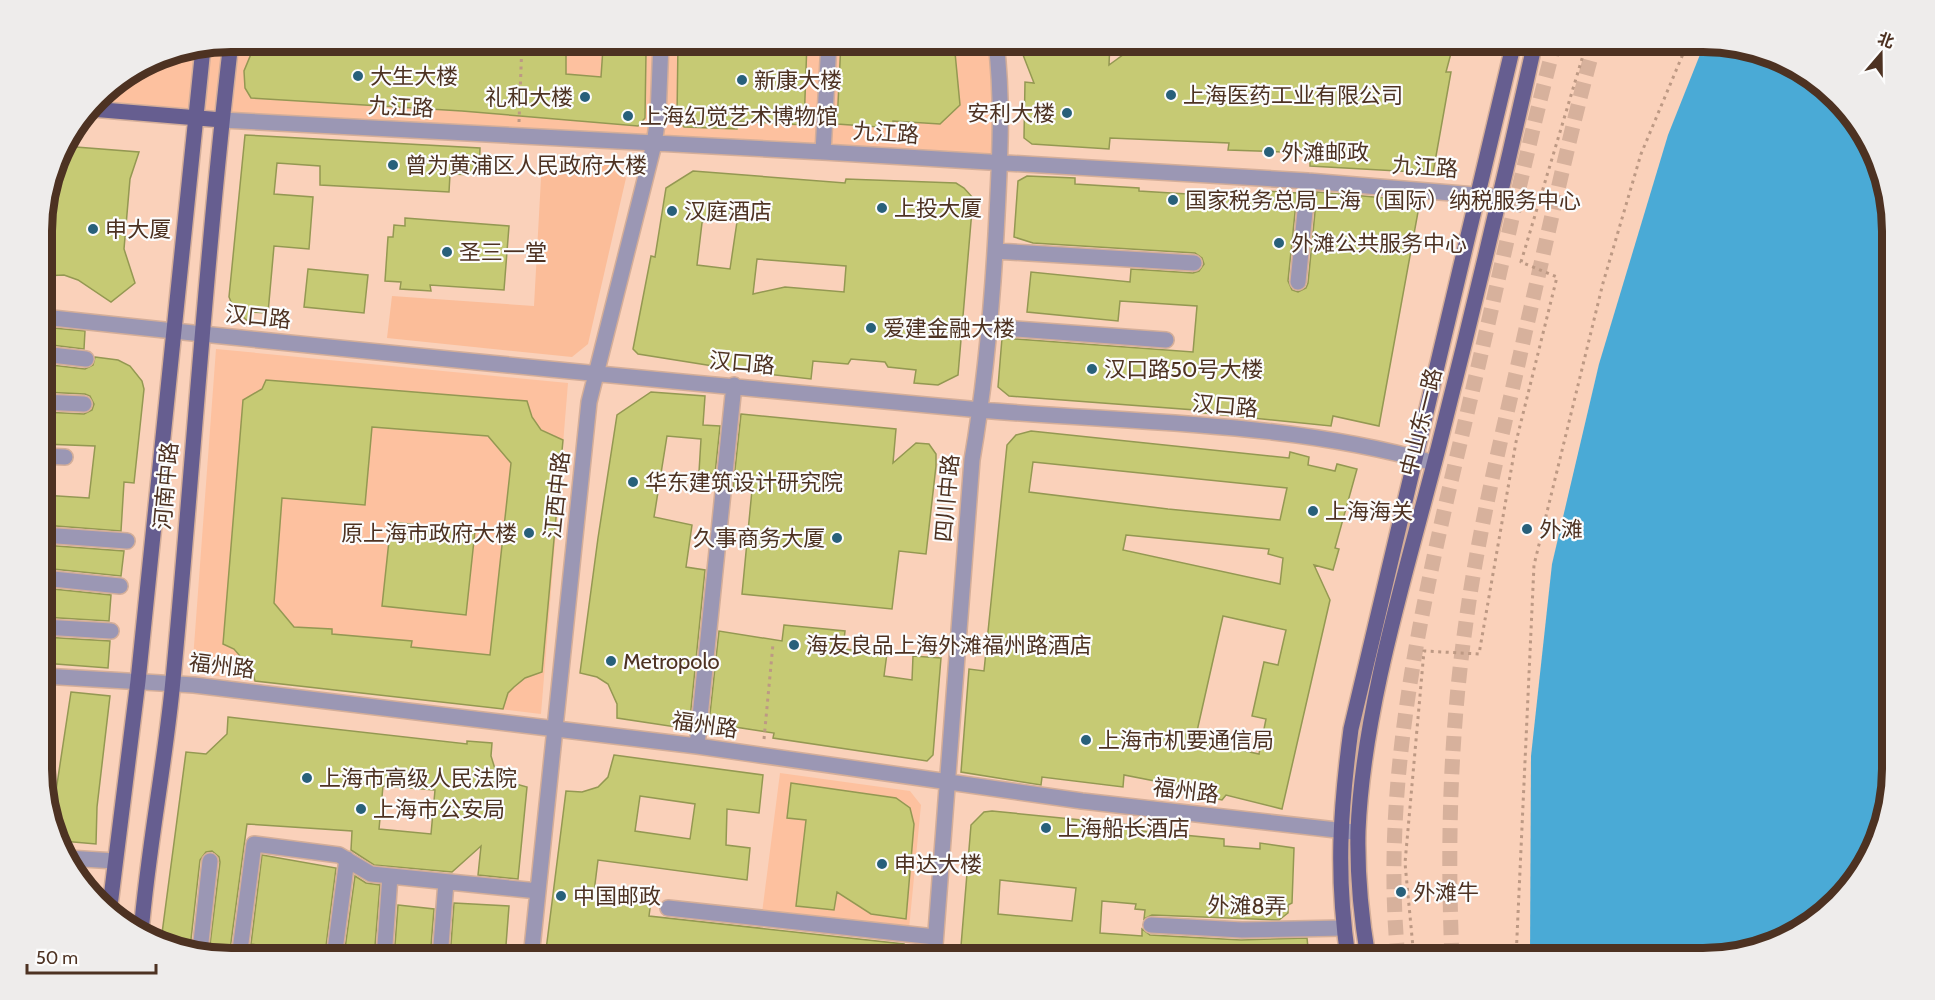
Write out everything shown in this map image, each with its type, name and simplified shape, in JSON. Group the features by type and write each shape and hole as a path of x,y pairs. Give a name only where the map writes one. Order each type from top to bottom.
{"main road":[{"name":"中山东一路","path":"1347,947 1340,890 1339,832 1351,729 1512,52"},
{"name":"中山东一路","path":"1366,947 1362,919 1358,832 1367,753 1382,676 1533,52"},
{"name":"河南中路","path":"142,923 147,864 173,683 201,334 230,53"},
{"name":"河南中路","path":"109,899 116,861 138,681 202,55"},
{"name":"九江路","path":"99,111 222,120"}],"street":[{"name":"四川中路","path":"934,948 972,460 981,410 995,251 1002,118 997,52"},
{"name":"江西中路","path":"532,948 589,402 654,144 658,117 661,53"},
{"path":"823,152 828,53"},
{"name":"九江路","path":"222,120 1308,181 1499,197"},
{"path":"1298,282 1308,181"},
{"path":"995,251 1194,263"},
{"name":"汉口路","path":"53,317 201,334 981,410 1283,434 1363,445 1434,463"},
{"path":"989,327 1166,340"},
{"path":"53,355 86,359"},
{"path":"697,746 734,385"},
{"path":"53,402 84,404"},
{"path":"53,456 65,457"},
{"path":"52,536 127,541"},
{"path":"52,579 120,586"},
{"path":"52,628 111,631"},
{"name":"福州路","path":"52,677 173,683 556,728 697,746 946,783 1339,832 1358,832"},
{"path":"240,948 254,844 339,855 371,874 538,891"},
{"path":"77,859 116,861"},
{"path":"335,948 347,859"},
{"path":"201,945 210,861"},
{"path":"385,948 390,876"},
{"path":"441,948 446,882"},
{"path":"668,908 935,937"},
{"name":"外滩8弄","path":"1150,925 1242,930 1344,928"}],"path":[{"path":"1413,947 1405,863 1424,651 1479,654 1516,442 1557,277 1521,262 1584,52"},
{"path":"1516,947 1533,565 1603,283 1622,218 1641,154 1684,52"},
{"path":"518,136 522,53"},
{"path":"762,756 773,644"}],"shaded area":[{"path":"996,52 1000,163 99,111 123,89 142,76 185,59 220,53"},
{"path":"542,160 610,164 626,178 588,344 572,357 387,338 392,296 534,306"},
{"path":"216,349 568,383 541,714 192,673"},
{"path":"780,773 910,791 921,805 909,929 762,913"}],"water":[{"path":"1701,52 1738,56 1783,71 1822,97 1846,123 1869,163 1881,208 1882,231 1881,792 1869,837 1852,868 1822,903 1783,929 1761,938 1715,947 1530,947 1531,756 1552,564 1599,364 1668,135"}],"building":[{"path":"1022,52 1110,52 1109,65 1126,52 1451,52 1446,72 1451,72 1433,173 1310,166 1310,153 1228,150 1229,143 1110,138 1109,149 1032,144 1024,138 1025,82 1034,83"},
{"path":"251,53 566,53 566,74 601,77 603,53 646,53 645,118 638,126 462,111 251,98 245,88 244,71"},
{"name":"新康大楼","path":"678,53 807,53 804,125 738,121 737,129 684,127 677,117"},
{"path":"840,53 955,53 960,105 940,124 893,121 893,128 837,124"},
{"path":"245,135 480,148 479,175 450,174 449,192 320,185 320,166 277,163 274,194 313,197 309,249 274,246 268,313 251,312 250,323 234,309 229,297"},
{"name":"申大厦","path":"74,147 139,152 130,179 124,249 135,283 111,302 78,280 64,275 53,276 53,220 59,185"},
{"path":"693,171 845,183 846,179 956,183 964,188 973,198 958,375 938,385 914,383 916,370 888,367 885,362 851,359 848,364 813,361 811,379 638,354 633,349 651,256 655,257 666,188","holes":["715,213 738,215 730,269 697,265 702,223","757,259 846,266 844,292 785,287 753,294"]},
{"path":"1027,176 1075,178 1075,184 1139,188 1139,191 1265,198 1265,191 1297,193 1288,281 1292,290 1298,292 1306,288 1308,283 1317,192 1420,201 1379,426 1333,416 1331,426 1195,412 1195,410 1009,396 998,387 1002,338 1193,352 1197,306 1120,301 1118,321 1027,312 1031,272 1130,282 1131,269 1193,273 1199,271 1204,264 1202,258 1195,253 1033,243 1014,237 1018,181"},
{"name":"圣三一堂","path":"405,218 509,226 504,290 430,285 431,291 400,289 401,282 385,281 388,237 393,237 394,225 405,226"},
{"path":"308,269 368,275 364,313 304,307"},
{"path":"53,328 85,331 84,349 53,345"},
{"path":"95,357 118,360 130,366 142,381 144,389 134,483 124,482 121,531 52,526 52,496 89,498 95,446 53,444 53,412 84,414 92,410 94,404 90,396 85,394 53,392 53,365 85,369 93,365"},
{"name":"原上海市政府大楼","path":"266,380 527,401 532,417 541,430 563,440 542,672 525,678 514,687 508,693 503,709 255,681 252,670 234,649 223,644 243,400 262,389","holes":["372,427 488,436 511,463 490,655 411,647 412,641 332,634 332,629 294,627 274,603 282,498 365,505"]},
{"path":"651,392 705,396 703,425 720,426 715,474 699,472 701,439 667,436 654,517 692,525 686,567 705,570 689,729 617,718 617,704 608,684 597,677 580,673 617,415"},
{"name":"久事商务大厦","path":"741,414 896,429 893,463 916,443 929,444 936,454 936,466 926,554 899,551 892,609 742,594 752,490 733,488"},
{"path":"1031,431 1289,458 1290,452 1309,457 1308,465 1335,471 1337,464 1357,469 1335,548 1339,549 1333,570 1314,565 1330,600 1282,809 1226,795 1222,800 1198,795 1201,790 1124,775 1123,787 1042,777 1041,785 961,772 969,669 984,671 1007,445 1016,435","holes":["1033,462 1287,488 1280,520 1168,509 1029,492","1126,535 1269,549 1268,554 1283,558 1280,584 1123,550","1223,616 1286,630 1278,665 1264,662 1252,716 1266,719 1259,754 1195,740"]},
{"path":"391,522 475,531 466,615 382,606"},
{"path":"52,546 124,551 121,576 52,569"},
{"path":"52,589 111,595 109,621 52,618"},
{"path":"784,625 845,631 843,649 887,653 884,676 912,680 913,656 941,658 933,755 927,761 773,738 774,733 709,723 719,631 782,641"},
{"path":"52,638 110,641 108,668 52,664"},
{"path":"71,692 110,696 97,807 96,844 68,842 55,797"},
{"path":"228,717 467,744 467,741 492,743 491,756 496,772 505,781 527,787 518,879 478,875 481,846 452,872 374,865 351,850 352,831 247,824 230,948 210,946 220,862 219,857 212,851 206,852 200,860 191,942 174,938 162,933 186,752 206,754 227,734","holes":["383,786 435,790 431,834 379,829"]},
{"path":"614,755 763,775 759,813 727,809 726,845 750,848 747,880 598,860 594,892 651,901 649,916 904,944 903,948 546,948 566,791 582,792 598,787 608,777","holes":["640,796 695,804 690,839 635,831"]},
{"name":"申达大楼","path":"791,783 896,798 910,808 914,824 906,919 871,914 837,892 834,910 796,906 806,820 787,818"},
{"path":"992,811 1142,826 1142,831 1224,839 1224,846 1260,849 1260,843 1294,848 1292,903 1288,905 1288,913 1279,920 1152,915 1144,919 1145,910 1135,909 1136,904 1102,901 1100,933 1142,936 1142,929 1150,935 1241,940 1307,938 1308,947 961,948 971,825 984,812","holes":["1000,880 1076,888 1072,921 998,914"]},
{"path":"262,855 336,868 326,948 280,948 251,944"},
{"path":"355,876 366,883 380,885 375,948 345,948"},
{"path":"454,903 509,906 506,948 451,948"},
{"path":"398,905 434,909 431,948 395,948"}],"tunnel":[{"path":"1397,947 1394,886 1396,813 1402,741 1412,669 1441,525 1552,52"},
{"path":"1452,947 1450,831 1453,747 1471,586 1525,333 1592,52"}],"place":[{"name":"大生大楼","path":"358,76"},
{"name":"新康大楼","path":"742,80"},
{"name":"上海医药工业有限公司","path":"1171,95"},
{"name":"礼和大楼","path":"585,97"},
{"name":"安利大楼","path":"1067,113"},
{"name":"上海幻觉艺术博物馆","path":"628,116"},
{"name":"外滩邮政","path":"1269,152"},
{"name":"曾为黄浦区人民政府大楼","path":"393,165"},
{"name":"国家税务总局上海（国际）纳税服务中心","path":"1173,200"},
{"name":"上投大厦","path":"882,208"},
{"name":"汉庭酒店","path":"672,211"},
{"name":"申大厦","path":"93,229"},
{"name":"外滩公共服务中心","path":"1279,243"},
{"name":"圣三一堂","path":"447,252"},
{"name":"爱建金融大楼","path":"871,328"},
{"name":"汉口路50号大楼","path":"1092,369"},
{"name":"华东建筑设计研究院","path":"633,482"},
{"name":"上海海关","path":"1313,511"},
{"name":"外滩","path":"1527,529"},
{"name":"原上海市政府大楼","path":"529,533"},
{"name":"久事商务大厦","path":"837,538"},
{"name":"海友良品上海外滩福州路酒店","path":"794,645"},
{"name":"Metropolo","path":"611,661"},
{"name":"上海市机要通信局","path":"1086,740"},
{"name":"上海市高级人民法院","path":"307,778"},
{"name":"上海市公安局","path":"361,809"},
{"name":"上海船长酒店","path":"1046,828"},
{"name":"申达大楼","path":"882,864"},
{"name":"外滩牛","path":"1401,892"},
{"name":"中国邮政","path":"561,896"}]}
